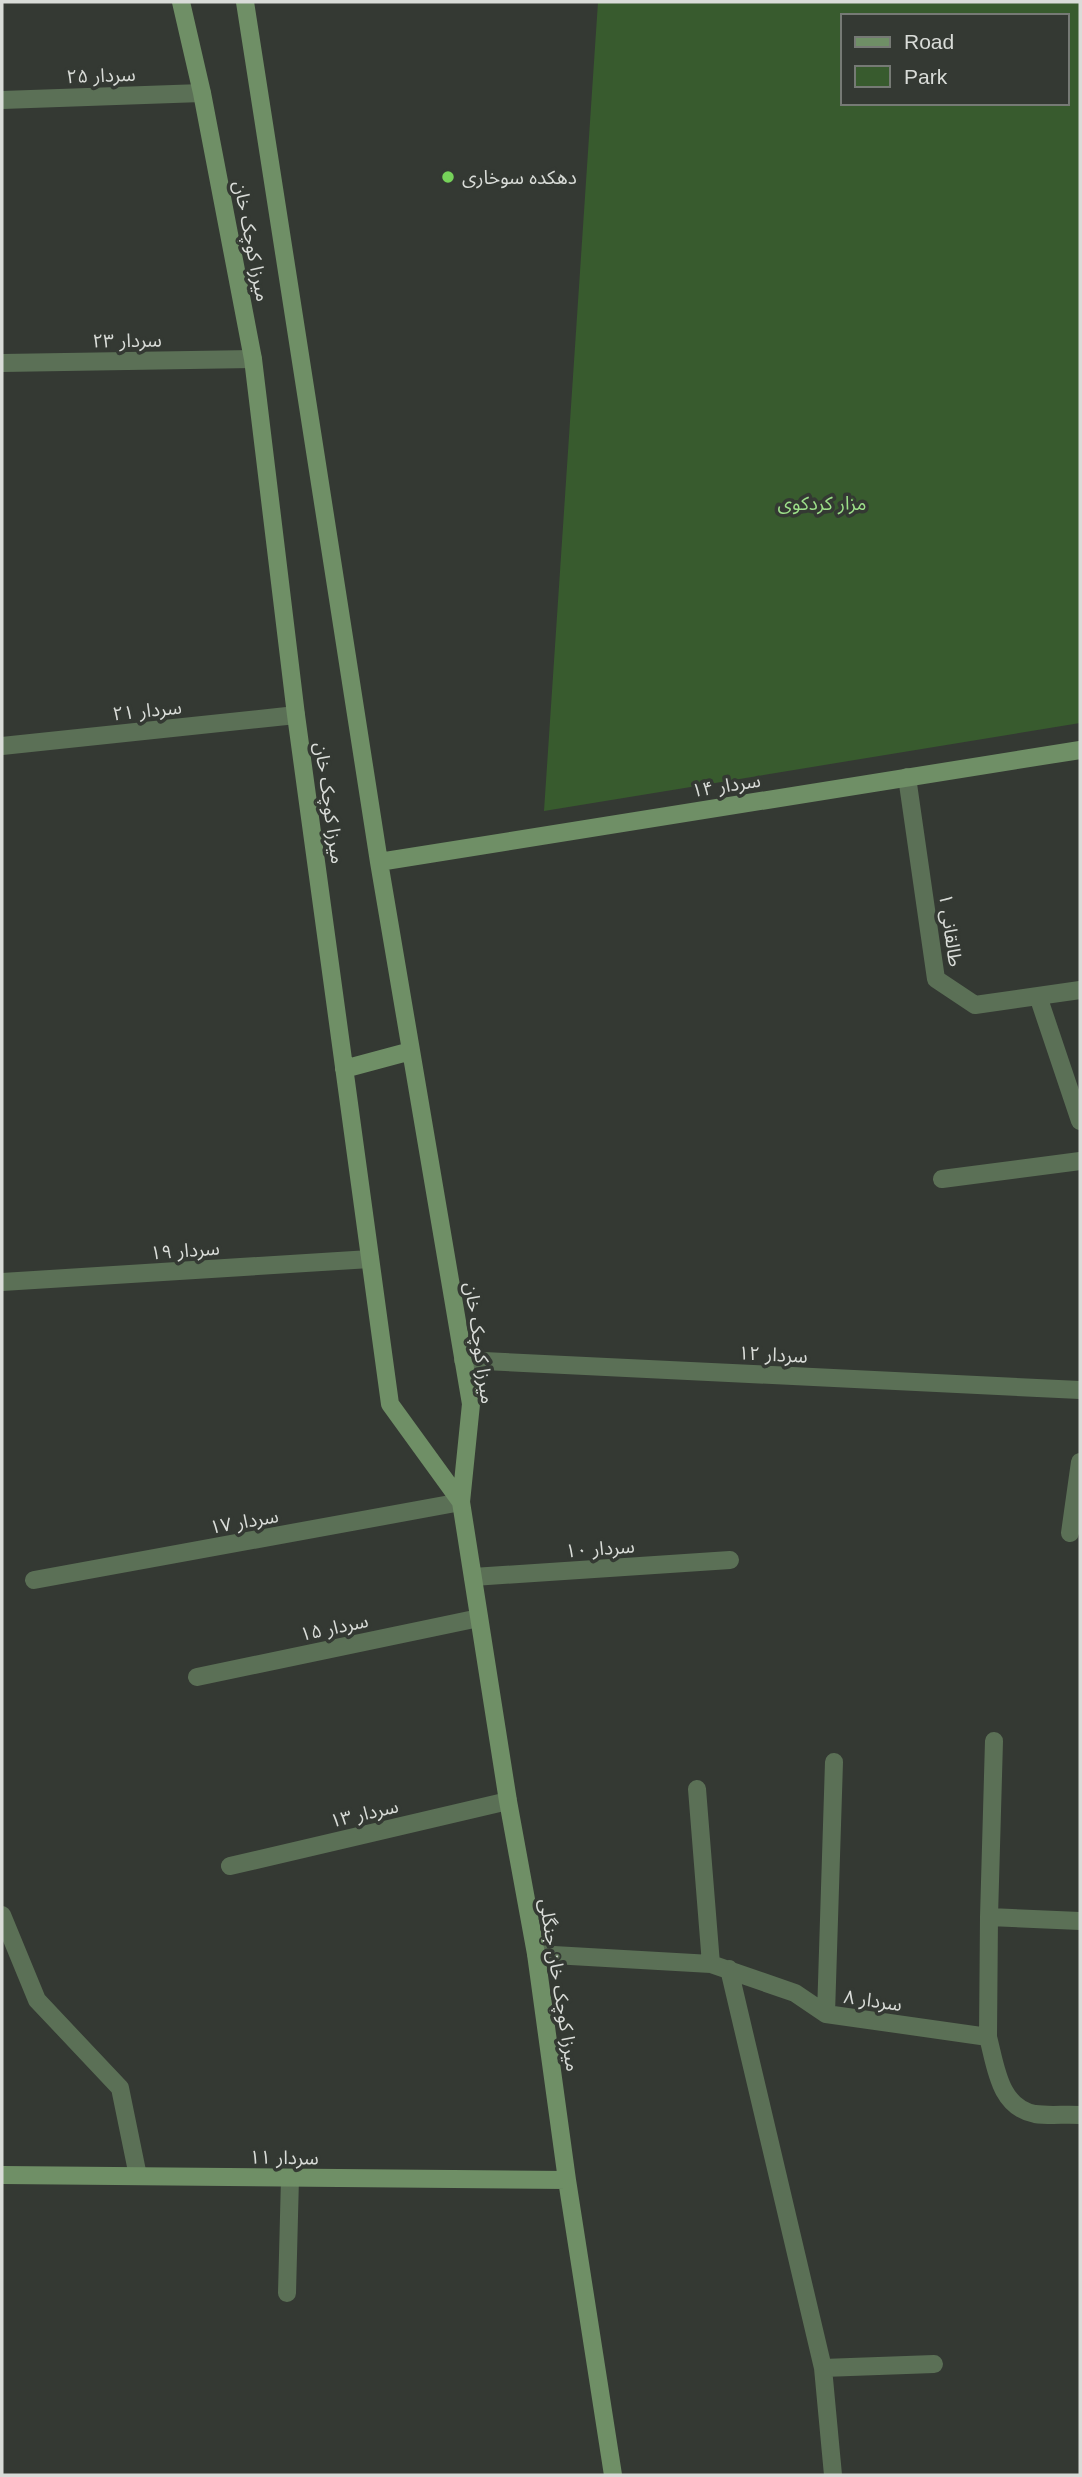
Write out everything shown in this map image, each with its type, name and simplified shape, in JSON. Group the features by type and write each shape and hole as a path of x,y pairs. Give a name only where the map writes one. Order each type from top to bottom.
{"main road":[{"name":"میرزا کوچک خان","path":"181,2 202,93 253,359 296,715 390,1404 461,1502"},
{"name":"میرزا کوچک خان","path":"245,2 379,862 471,1404 461,1502"},
{"name":"سردار ۱۴","path":"379,862 1080,750"},
{"path":"344,1069 411,1051"},
{"name":"میرزا کوچک خان جنگلی","path":"461,1502 508,1801 536,1954 567,2180 613,2475"},
{"name":"سردار ۱۱","path":"2,2175 567,2180"}],"street":[{"name":"سردار ۲۵","path":"2,100 202,93"},
{"name":"سردار ۲۳","path":"2,363 253,359"},
{"name":"سردار ۲۱","path":"2,746 296,715"},
{"name":"طالقانی ۱","path":"907,777 936,979 975,1005 1080,990"},
{"path":"1038,996 1080,1121"},
{"path":"942,1179 1080,1161"},
{"name":"سردار ۱۹","path":"2,1282 370,1259"},
{"name":"سردار ۱۲","path":"463,1360 1080,1390"},
{"path":"1070,1532 1080,1462"},
{"name":"سردار ۱۷","path":"34,1580 461,1502"},
{"name":"سردار ۱۰","path":"473,1577 730,1560"},
{"name":"سردار ۱۵","path":"197,1676 479,1618"},
{"path":"994,1741 988,2038 1003,2092 1016,2106 1035,2114 1080,2115"},
{"path":"827,2014 834,1762"},
{"path":"697,1789 711,1964"},
{"name":"سردار ۱۳","path":"230,1866 508,1801"},
{"path":"2,1914 37,2000 120,2088 138,2176"},
{"path":"989,1917 1080,1921"},
{"name":"سردار ۸","path":"536,1954 711,1964 795,1993 827,2014 988,2038"},
{"path":"729,1969 823,2368 832,2475"},
{"path":"287,2293 290,2178"},
{"path":"823,2368 934,2364"}],"green space":[{"name":"مزار کردکوی","path":"598,2 1080,2 1080,723 544,811"}],"place":[{"name":"دهکده سوخاری","path":"448,177"}]}
